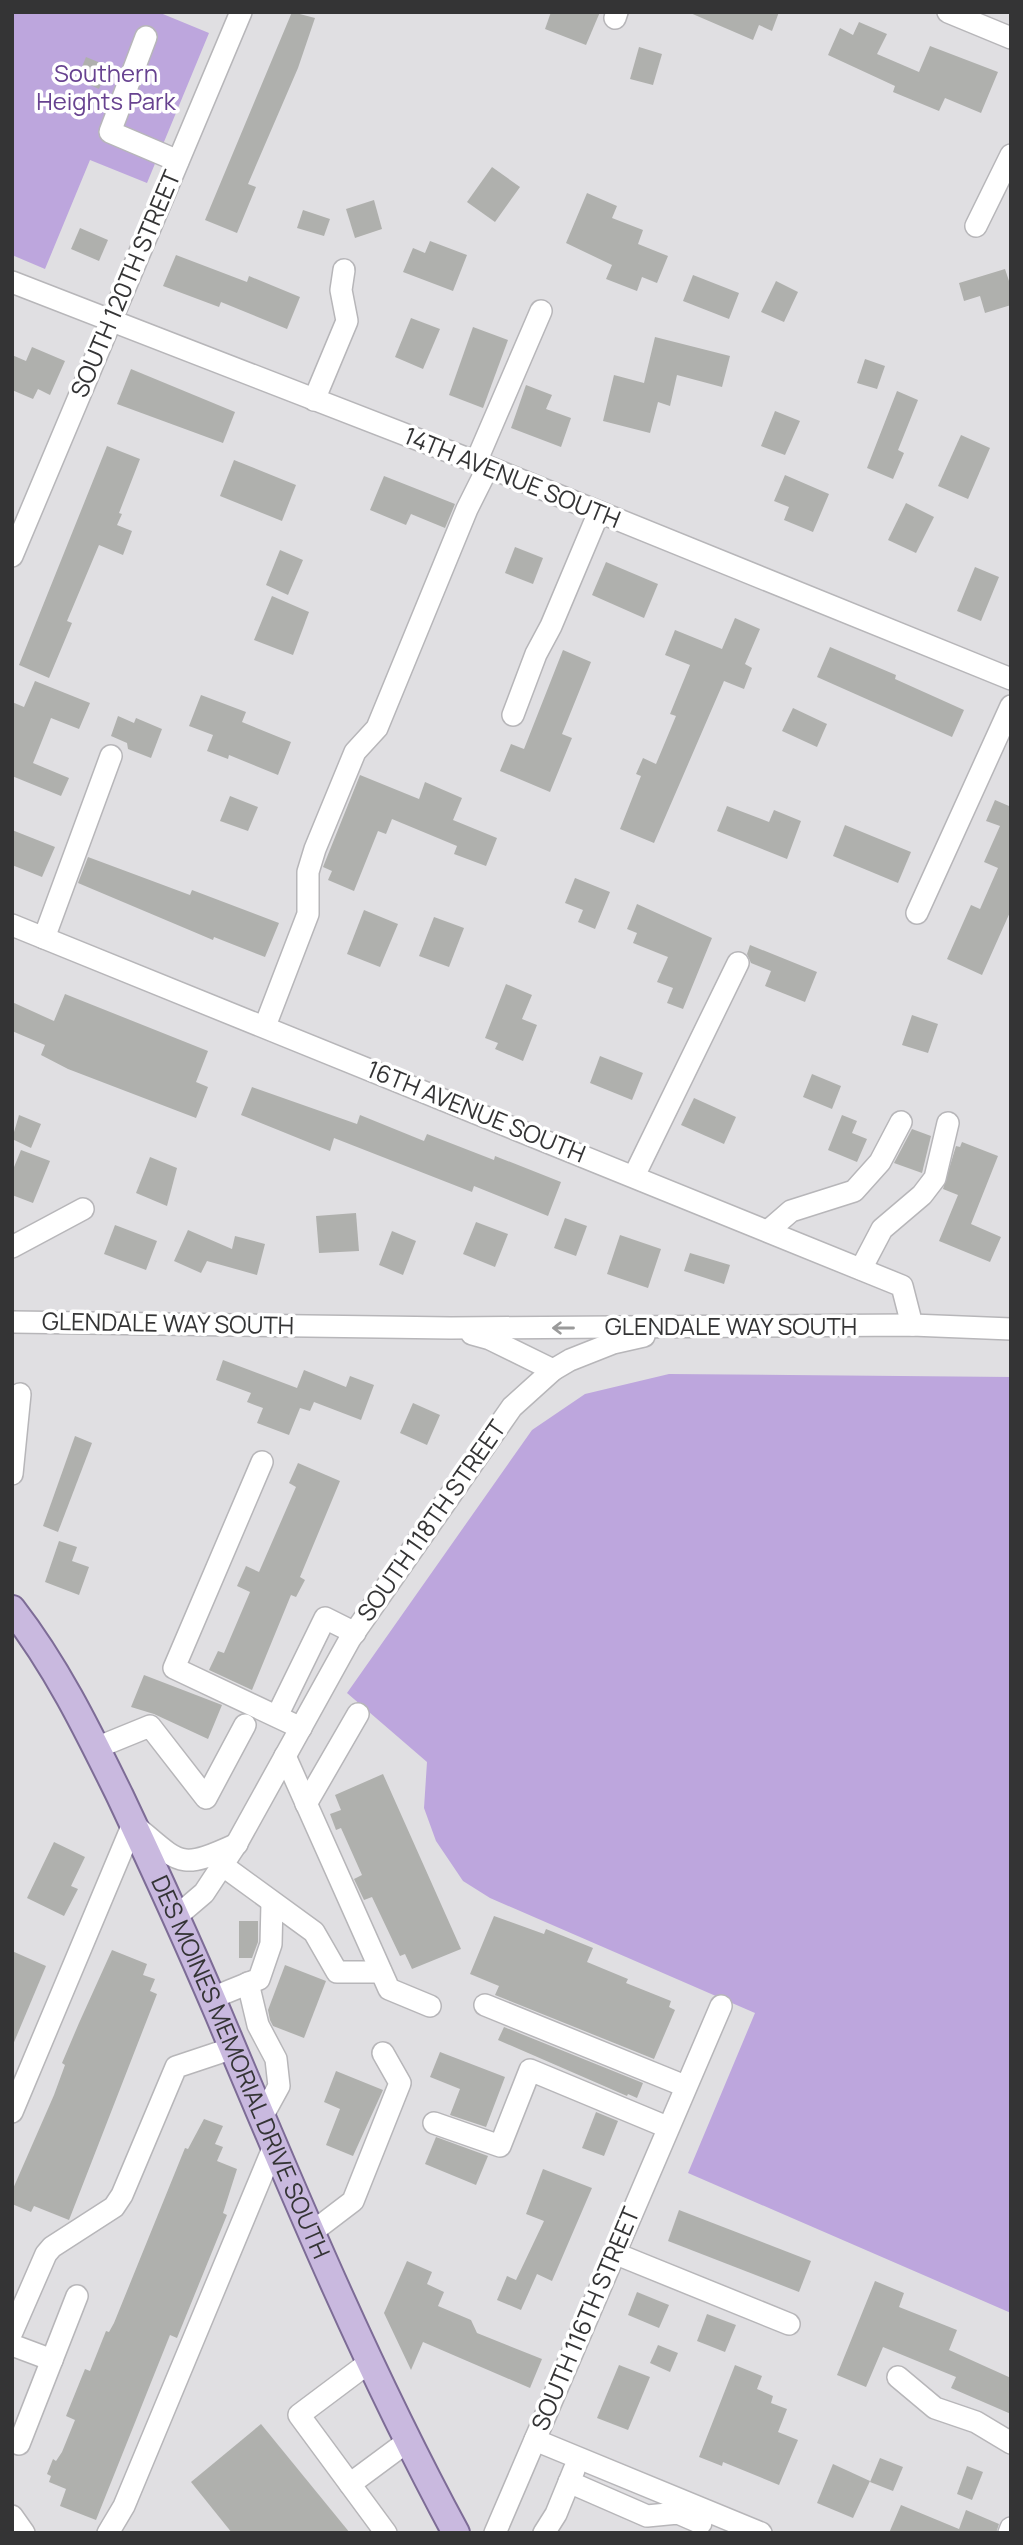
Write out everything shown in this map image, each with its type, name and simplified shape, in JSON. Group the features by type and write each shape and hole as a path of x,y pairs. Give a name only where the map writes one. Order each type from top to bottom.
{"main road":[{"name":"DES MOINES MEMORIAL DRIVE SOUTH","path":"12,1609 36,1640 71,1697 133,1824 177,1916 311,2233 408,2441 456,2533"}],"street":[{"name":"SOUTH 120TH STREET","path":"12,556 241,12"},
{"path":"948,12 1011,38"},
{"path":"146,37 110,132 178,161"},
{"path":"976,226 1011,155"},
{"path":"314,400 348,321 341,290 344,271"},
{"name":"14TH AVENUE SOUTH","path":"12,282 482,465 1011,679"},
{"path":"265,1026 305,926 308,914 308,872 315,849 355,752 377,728 467,509 541,310"},
{"path":"513,715 536,654 599,512"},
{"path":"917,913 1011,706"},
{"path":"44,938 111,756"},
{"name":"16TH AVENUE SOUTH","path":"12,925 902,1286 912,1325"},
{"path":"634,1176 738,962"},
{"path":"768,1231 790,1211 854,1191 880,1162 901,1122"},
{"path":"861,1269 882,1229 922,1195 935,1178 948,1123"},
{"path":"12,1247 83,1209"},
{"name":"GLENDALE WAY SOUTH","path":"12,1322 451,1328 912,1325 1011,1329"},
{"name":"GLENDALE WAY SOUTH","path":"451,1328 490,1339 553,1370"},
{"name":"SOUTH 118TH STREET","path":"177,1916 204,1893 222,1866 355,1633 512,1407 553,1370 613,1343 655,1333 730,1328"},
{"path":"12,1474 20,1394"},
{"path":"262,1461 174,1668 301,1728"},
{"path":"277,1716 325,1618 355,1633"},
{"path":"306,1804 358,1714"},
{"path":"96,1748 149,1726 206,1798 245,1725"},
{"path":"285,1756 389,1989 430,2006"},
{"path":"12,2112 133,1824 184,1862 202,1861 237,1843"},
{"path":"222,1866 314,1932 337,1972 381,1972"},
{"path":"212,1998 259,1979 271,1944 272,1903"},
{"path":"248,1983 258,2025 276,2059 279,2087 262,2117"},
{"path":"485,2005 685,2086"},
{"name":"SOUTH 116TH STREET","path":"495,2533 721,2006"},
{"path":"12,2332 46,2253 106,2215 122,2195 176,2067 233,2048"},
{"path":"311,2233 353,2201 400,2083 383,2053"},
{"path":"434,2123 500,2146 530,2070 667,2127"},
{"path":"108,2533 124,2506 274,2146"},
{"path":"614,2253 789,2324"},
{"path":"19,2444 77,2296"},
{"path":"12,2345 52,2360"},
{"path":"371,2361 299,2415 386,2533"},
{"path":"898,2377 935,2408 976,2422 1011,2443"},
{"path":"535,2440 761,2533"},
{"path":"350,2484 408,2441"},
{"path":"544,2533 579,2458"},
{"path":"569,2482 647,2516 678,2513 725,2533"},
{"path":"12,2516 24,2533"},
{"path":"1009,2533 1011,2528"}],"green space":[{"name":"Southern Heights Park","path":"12,12 158,12 209,33 147,183 90,160 45,269 12,255"},
{"path":"669,1374 1011,1377 1011,2313 688,2173 755,2013 490,1898 463,1881 436,1841 424,1808 427,1762 347,1693 532,1430 585,1394"}],"building":[{"path":"292,12 315,18 298,68 248,184 256,187 237,233 205,220"},
{"path":"551,12 600,12 586,45 545,29"},
{"path":"688,12 779,12 772,31 759,25 753,40"},
{"path":"859,22 887,34 877,54 919,72 930,46 998,72 981,113 945,98 939,111 893,92 895,86 828,55 840,28 853,35"},
{"path":"639,47 662,54 653,85 630,79"},
{"path":"86,57 108,66 99,89 77,79"},
{"path":"492,167 520,187 495,222 467,202"},
{"path":"587,193 617,206 612,218 643,230 638,244 668,256 657,283 642,277 637,291 606,279 612,265 566,243"},
{"path":"374,200 382,229 355,238 346,209"},
{"path":"303,210 330,219 324,236 297,228"},
{"path":"80,228 108,240 99,261 71,249"},
{"path":"430,241 467,255 453,291 403,272 413,248 425,253"},
{"path":"176,255 247,282 249,276 300,297 287,329 221,302 219,307 163,286"},
{"path":"1005,269 1011,287 1011,305 985,313 980,296 964,301 959,283"},
{"path":"693,275 739,293 729,319 683,301"},
{"path":"776,281 798,292 784,322 761,312"},
{"path":"411,318 440,329 423,369 395,357"},
{"path":"473,327 508,340 483,408 449,395"},
{"path":"655,337 730,356 722,387 677,375 670,406 658,402 650,433 603,421 614,375 644,383"},
{"path":"32,347 65,361 50,395 38,389 33,399 12,390 12,355 26,361"},
{"path":"865,359 885,366 877,389 857,383"},
{"path":"131,369 235,412 223,443 117,404"},
{"path":"526,385 552,395 546,409 571,418 561,447 511,428"},
{"path":"897,391 918,400 898,450 904,453 893,479 867,468"},
{"path":"775,411 800,421 785,455 761,446"},
{"path":"961,435 990,448 968,499 938,486"},
{"path":"107,446 140,459 117,525 132,531 123,555 99,545 67,621 72,623 49,678 19,665"},
{"path":"234,460 296,485 282,521 220,496"},
{"path":"785,475 829,494 813,532 784,520 789,507 774,501"},
{"path":"384,476 455,504 445,528 411,514 406,525 370,510"},
{"path":"906,503 934,517 916,553 888,540"},
{"path":"515,547 543,558 533,584 505,573"},
{"path":"280,550 303,560 288,595 266,585"},
{"path":"606,562 658,584 644,618 592,595"},
{"path":"975,567 999,577 981,621 957,611"},
{"path":"272,596 309,612 293,655 254,640"},
{"path":"735,618 760,629 745,664 752,668 744,689 724,681 654,843 620,829 641,776 636,774 643,758 656,764 676,716 670,714 690,665 665,655 675,630 722,649"},
{"path":"830,647 896,675 895,679 964,710 952,737 817,677"},
{"path":"563,650 591,662 562,734 572,738 550,792 500,771 511,744 524,749"},
{"path":"35,681 90,703 79,729 51,718 33,763 69,778 61,796 12,776 12,702 24,707"},
{"path":"201,695 246,712 242,722 291,742 278,775 229,755 228,759 207,751 213,735 189,726"},
{"path":"793,708 827,724 817,747 782,731"},
{"path":"118,716 134,723 136,718 162,729 151,758 128,749 127,743 111,736"},
{"path":"360,775 419,799 425,782 462,798 453,820 497,838 486,866 454,854 457,846 392,819 386,834 378,831 354,891 328,880 332,871 323,867"},
{"path":"230,796 258,807 248,831 220,821"},
{"path":"995,800 1009,806 1011,802 1011,910 982,975 947,959 971,905 980,909 998,868 984,862 1000,826 986,821"},
{"path":"727,806 769,822 774,810 801,821 787,859 717,831"},
{"path":"845,825 911,852 898,883 833,856"},
{"path":"12,830 55,847 42,877 12,865"},
{"path":"88,857 190,895 192,890 279,923 265,957 214,937 213,940 78,883"},
{"path":"575,878 610,892 595,929 578,922 583,910 565,903"},
{"path":"637,904 712,938 683,1009 667,1003 673,988 657,982 668,957 633,943 637,933 627,929"},
{"path":"364,910 398,924 380,967 347,954"},
{"path":"434,917 464,928 449,967 419,956"},
{"path":"750,945 817,972 805,1002 765,986 771,971 751,963 747,954"},
{"path":"506,984 532,995 522,1019 537,1025 523,1061 495,1049 498,1043 485,1038"},
{"path":"65,994 208,1051 196,1082 208,1087 196,1118 68,1069 41,1055 45,1045 12,1031 12,1002 54,1021"},
{"path":"912,1015 938,1024 928,1053 902,1045"},
{"path":"600,1056 643,1073 632,1100 590,1083"},
{"path":"812,1074 841,1086 832,1109 803,1097"},
{"path":"252,1087 357,1124 360,1115 424,1141 427,1134 494,1160 495,1156 561,1182 548,1216 474,1186 472,1192 334,1138 330,1151 241,1115"},
{"path":"694,1098 736,1117 724,1144 681,1125"},
{"path":"19,1115 41,1124 31,1148 12,1139"},
{"path":"842,1115 857,1121 852,1133 867,1139 857,1162 828,1150"},
{"path":"912,1129 931,1136 922,1173 894,1163"},
{"path":"962,1142 998,1156 971,1224 1001,1237 990,1262 939,1241 958,1195 943,1189 956,1146 960,1147"},
{"path":"21,1150 50,1161 33,1203 12,1195 12,1172"},
{"path":"150,1157 177,1168 167,1206 136,1193"},
{"path":"356,1213 359,1251 319,1253 316,1216"},
{"path":"565,1218 587,1226 576,1256 554,1248"},
{"path":"476,1222 508,1234 495,1267 463,1254"},
{"path":"115,1225 157,1241 146,1270 104,1254"},
{"path":"188,1230 232,1249 235,1236 265,1244 257,1275 207,1261 201,1273 174,1261"},
{"path":"392,1231 416,1241 403,1275 379,1265"},
{"path":"620,1235 661,1249 648,1288 607,1274"},
{"path":"690,1253 730,1265 724,1284 684,1271"},
{"path":"223,1360 297,1388 304,1370 346,1387 350,1376 374,1385 361,1420 314,1402 310,1411 300,1408 289,1435 257,1423 263,1408 247,1402 251,1393 216,1380"},
{"path":"413,1403 440,1415 427,1445 400,1433"},
{"path":"75,1436 92,1443 58,1532 43,1526"},
{"path":"298,1463 340,1481 300,1577 305,1580 296,1597 291,1595 252,1690 209,1670 218,1651 224,1653 250,1592 237,1586 246,1566 259,1572 296,1487 289,1483"},
{"path":"59,1541 77,1547 72,1561 89,1567 79,1595 45,1582"},
{"path":"144,1675 222,1705 208,1739 154,1714 131,1707"},
{"path":"383,1774 461,1949 412,1969 405,1954 400,1956 372,1897 364,1900 354,1879 362,1875 341,1828 336,1830 330,1814 341,1810 335,1795"},
{"path":"54,1842 85,1857 71,1886 78,1889 64,1916 27,1898"},
{"path":"494,1916 544,1934 546,1929 593,1948 587,1962 628,1979 626,1983 671,2001 669,2007 675,2010 654,2059 495,1995 499,1986 470,1974"},
{"path":"239,1921 258,1921 258,1942 252,1958 239,1958"},
{"path":"112,1950 147,1964 143,1975 155,1979 150,1991 157,1994 69,2220 34,2206 31,2212 12,2204 12,2191 54,2095 65,2065 62,2063"},
{"path":"12,1951 46,1966 12,2047"},
{"path":"285,1965 326,1981 304,2038 273,2026 270,2020 268,2010"},
{"path":"504,2027 643,2083 637,2098 498,2040"},
{"path":"440,2052 505,2077 486,2127 450,2115 460,2089 430,2077"},
{"path":"336,2071 383,2090 353,2156 326,2145 340,2109 324,2102"},
{"path":"596,2112 618,2121 604,2156 582,2148"},
{"path":"204,2119 223,2126 215,2144 223,2147 217,2161 237,2169 223,2213 227,2215 177,2338 170,2335 96,2520 60,2506 66,2489 49,2482 51,2476 47,2474 53,2459 56,2461 62,2452 75,2420 66,2416 85,2369 90,2371 106,2331 109,2332 114,2323 185,2148 188,2149"},
{"path":"436,2137 488,2156 476,2185 425,2164"},
{"path":"543,2169 592,2188 552,2281 537,2274 521,2310 497,2300 507,2276 516,2280 544,2221 526,2214"},
{"path":"679,2210 811,2261 799,2292 668,2241"},
{"path":"407,2261 432,2272 427,2284 444,2292 438,2306 471,2320 477,2333 542,2359 530,2388 423,2342 411,2370 384,2313"},
{"path":"875,2281 904,2293 899,2307 957,2330 949,2350 1011,2378 1011,2414 951,2388 956,2377 883,2347 866,2387 837,2375"},
{"path":"637,2292 669,2305 659,2328 628,2315"},
{"path":"707,2314 736,2325 725,2352 697,2341"},
{"path":"658,2345 678,2353 670,2372 650,2363"},
{"path":"619,2365 650,2377 628,2430 597,2418"},
{"path":"735,2365 762,2376 757,2389 773,2396 771,2403 787,2409 778,2432 798,2440 779,2485 723,2462 722,2466 699,2457"},
{"path":"261,2424 350,2533 232,2533 191,2482"},
{"path":"880,2458 903,2467 893,2491 870,2482"},
{"path":"833,2464 870,2481 853,2518 817,2503"},
{"path":"967,2466 983,2472 972,2500 957,2494"},
{"path":"901,2505 959,2529 966,2510 999,2524 996,2533 889,2533"}]}
